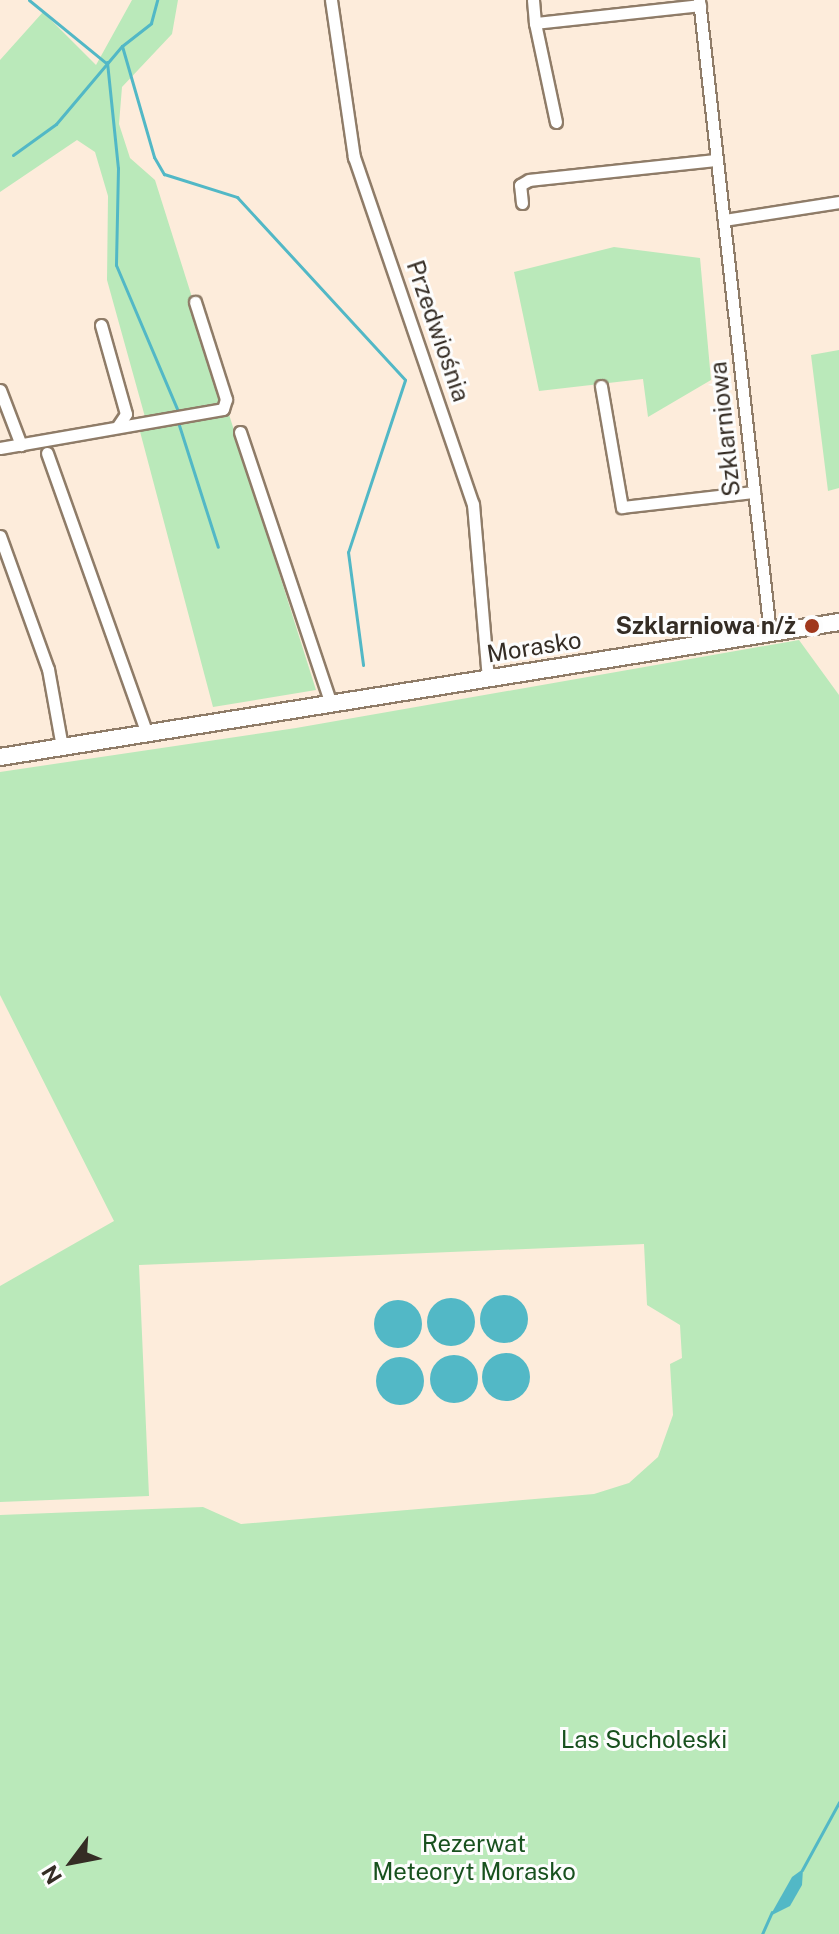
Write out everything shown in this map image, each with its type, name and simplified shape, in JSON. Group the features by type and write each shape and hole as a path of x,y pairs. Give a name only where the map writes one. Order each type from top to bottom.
{"street":[{"name":"Przedwiośnia","path":"331,0 354,157 473,504 488,679"},
{"path":"533,0 556,122"},
{"name":"Szklarniowa","path":"535,23 700,3 770,633"},
{"path":"522,203 520,185 529,180 717,160"},
{"path":"724,220 839,202"},
{"path":"0,448 226,405 195,302"},
{"path":"101,325 126,414 117,427"},
{"path":"601,386 622,507 754,492"},
{"path":"0,390 21,445"},
{"path":"240,432 331,704"},
{"path":"47,453 147,734"},
{"path":"0,536 48,669 62,747"},
{"name":"Morasko","path":"0,757 839,622"}],"green space":[{"path":"132,0 178,0 172,34 122,87 119,124 130,158 155,180 316,690 213,707 138,424 145,417 107,280 108,196 95,152 77,140 0,192 0,60 43,12 96,65"},
{"path":"614,247 700,258 711,380 648,417 643,379 539,391 514,272"},
{"path":"839,350 839,488 828,491 811,355"},
{"path":"799,640 839,695 839,1934 0,1934 0,1515 203,1507 241,1524 594,1494 629,1483 658,1457 673,1415 670,1364 682,1358 680,1325 647,1305 644,1244 139,1265 149,1496 0,1502 0,1286 114,1221 0,995 0,772 296,728"}],"water":[{"path":"504,1295 521,1302 528,1319 521,1336 504,1343 487,1336 480,1319 487,1302"},
{"path":"451,1298 468,1305 475,1322 468,1339 451,1346 434,1339 427,1322 434,1305"},
{"path":"398,1300 415,1307 422,1324 415,1341 398,1348 381,1341 374,1324 381,1307"},
{"path":"506,1353 523,1360 530,1377 523,1394 506,1401 489,1394 482,1377 489,1360"},
{"path":"454,1355 471,1362 478,1379 471,1396 454,1403 437,1396 430,1379 437,1362"},
{"path":"400,1357 417,1364 424,1381 417,1398 400,1405 383,1398 376,1381 383,1364"},
{"path":"803,1869 802,1885 790,1906 770,1916 792,1877"}],"waterway":[{"path":"29,0 106,63"},
{"path":"13,155 56,124 122,46 151,23 157,0"},
{"path":"122,46 154,157 164,174 237,197 405,380 348,552 363,665"},
{"path":"107,62 118,168 116,265 177,409"},
{"path":"178,422 218,547"},
{"path":"802,1870 839,1802"},
{"path":"762,1934 772,1912"}],"place":[{"name":"Szklarniowa n/ż","path":"812,626"}],"park label":[{"name":"Las Sucholeski","path":"644,1740"},
{"name":"Rezerwat Meteoryt Morasko","path":"474,1858"}]}
